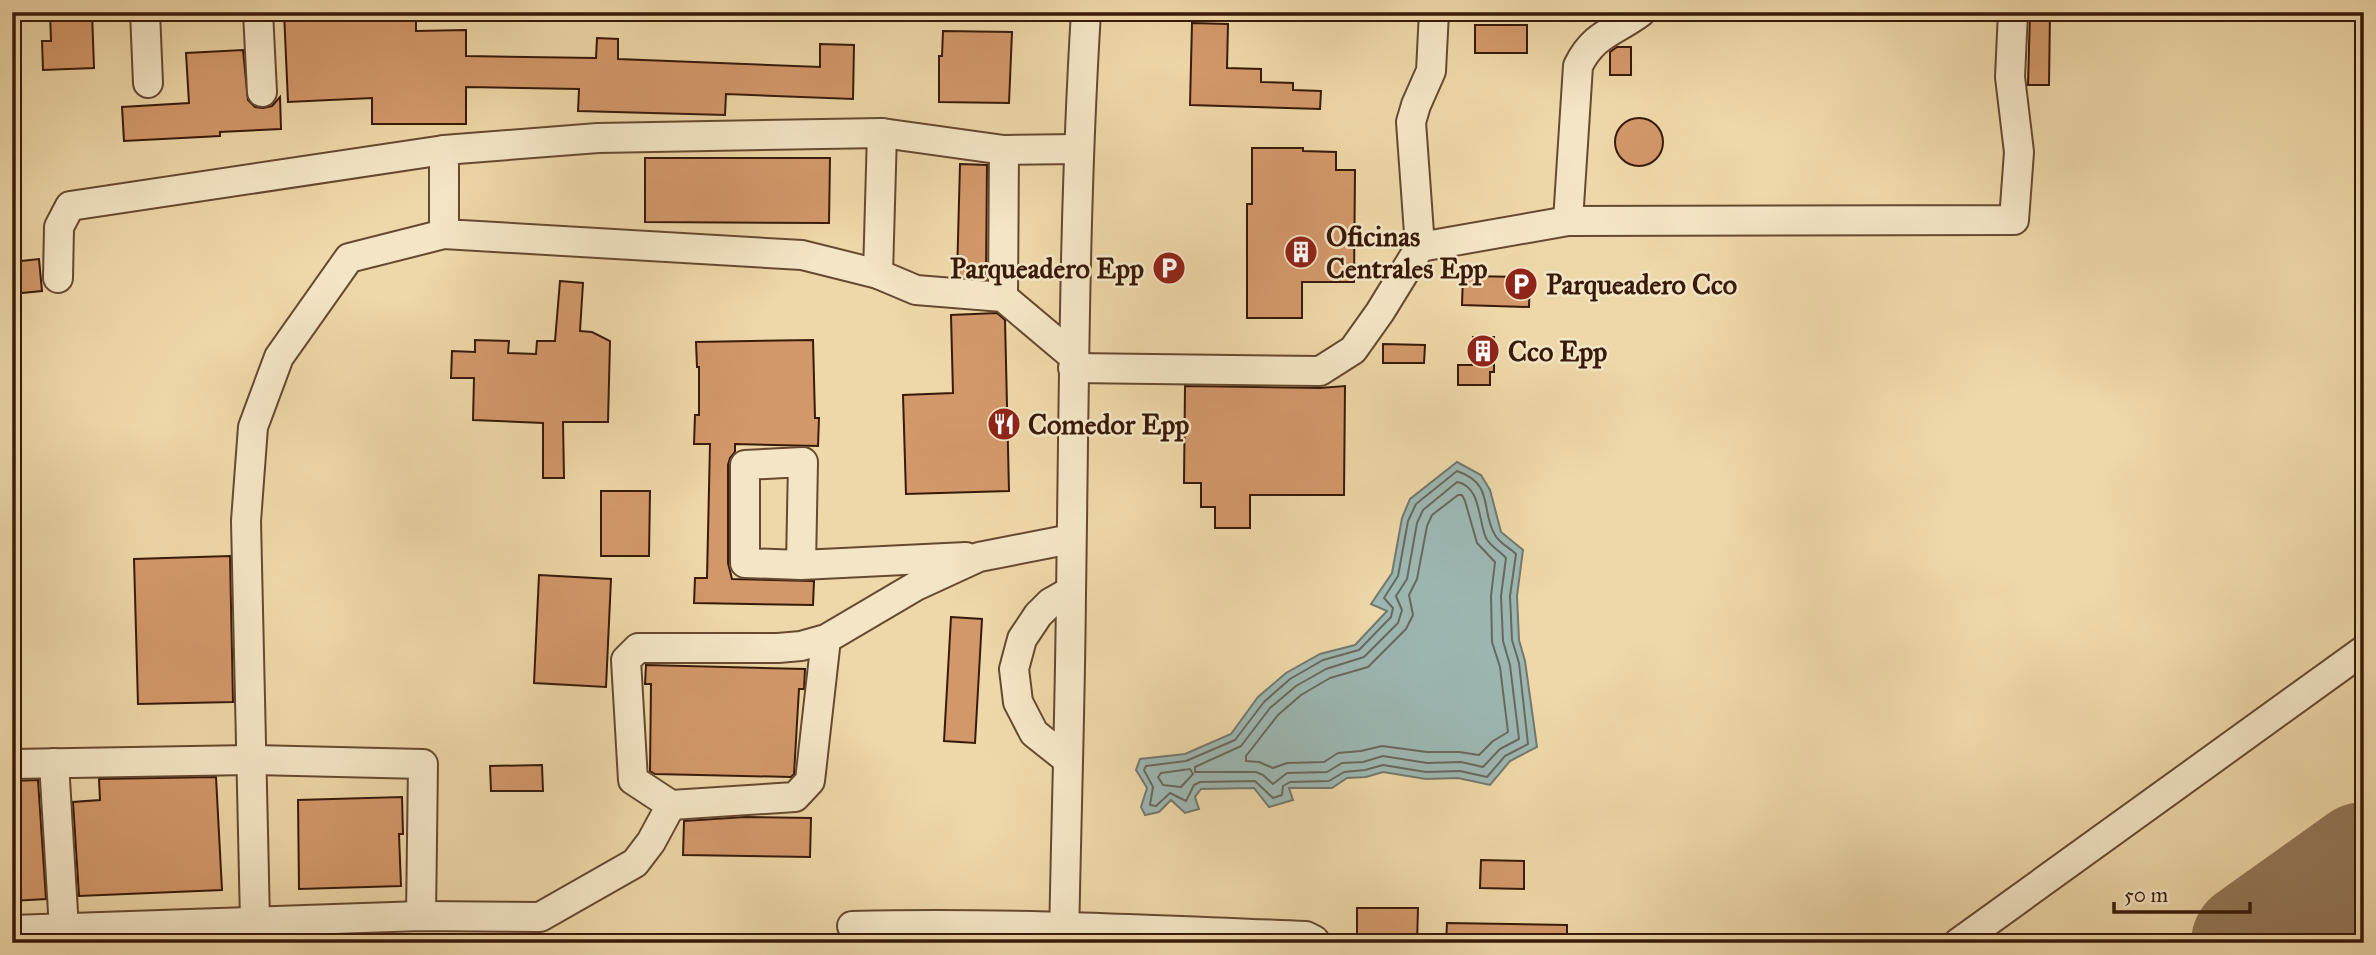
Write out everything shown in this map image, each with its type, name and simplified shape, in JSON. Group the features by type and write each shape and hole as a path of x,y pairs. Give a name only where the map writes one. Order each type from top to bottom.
{"street":[{"path":"145,12 148,83"},
{"path":"258,12 262,92"},
{"path":"1064,935 1078,149 1086,12"},
{"path":"255,921 246,521 253,427 279,357 349,258 444,234 802,255 878,274 916,290 1003,297 1073,362 1320,372 1353,350 1420,247 1411,122 1431,71 1434,12"},
{"path":"1568,221 1578,66 1593,42 1641,12"},
{"path":"1420,247 1568,221 2014,220 2019,152 2010,77 2014,12"},
{"path":"58,278 59,227 70,206 444,150 598,138 882,133 1004,150 1078,149"},
{"path":"878,274 882,133"},
{"path":"444,150 444,234"},
{"path":"1003,297 1004,150"},
{"path":"801,565 979,557 1071,539"},
{"path":"826,639 810,781 795,797 671,804 634,780 626,660 638,649 801,646 826,639 916,586 979,557"},
{"path":"1068,760 1034,733 1018,702 1014,669 1022,639 1038,615 1050,603 1071,590"},
{"path":"1958,943 2364,650"},
{"path":"12,764 251,760 423,764 421,916"},
{"path":"54,763 64,929"},
{"path":"12,930 421,916 540,917 635,863 651,842 671,804"},
{"path":"852,926 1064,935 1306,936 1314,940 1314,943"}],"water":[{"path":"1457,462 1481,475 1490,490 1501,532 1523,550 1517,596 1519,640 1525,661 1537,747 1510,761 1490,785 1458,778 1426,779 1383,772 1366,777 1347,778 1332,788 1289,788 1293,800 1269,807 1254,788 1201,789 1195,797 1199,809 1185,813 1171,800 1159,812 1145,815 1141,807 1147,788 1136,770 1140,759 1185,754 1231,734 1258,697 1286,673 1320,654 1355,645 1387,611 1371,604 1392,573 1402,518 1410,499"}],"building":[{"path":"50,12 92,12 94,68 43,70 42,41 51,41"},
{"path":"284,12 416,12 416,31 466,30 466,56 596,58 597,38 618,39 618,59 820,67 820,44 854,45 853,99 726,94 725,115 578,111 579,89 466,87 466,124 372,124 372,98 288,102"},
{"path":"2030,12 2050,12 2049,85 2028,85"},
{"path":"1192,23 1228,24 1227,68 1261,69 1261,82 1293,83 1293,90 1321,91 1320,109 1190,105"},
{"path":"1475,25 1527,25 1527,53 1475,53"},
{"path":"943,31 1012,32 1009,103 939,102 939,56 942,56"},
{"path":"1617,47 1631,47 1631,75 1610,75 1610,52"},
{"path":"243,50 248,100 255,107 263,108 272,106 280,97 281,129 220,132 220,136 124,141 122,107 189,103 186,53"},
{"path":"1639,118 1648,119 1656,125 1662,133 1662,151 1656,159 1648,165 1639,166 1630,165 1622,159 1616,151 1615,142 1616,133 1622,125 1630,119"},
{"name":"Oficinas Centrales Epp","path":"1252,148 1303,148 1303,151 1336,152 1336,170 1355,170 1354,282 1302,282 1302,318 1247,318 1247,204 1252,204"},
{"path":"645,158 830,158 829,223 645,222"},
{"path":"960,164 987,165 986,279 957,277"},
{"path":"39,259 42,291 12,294 12,262"},
{"path":"1463,276 1530,277 1529,307 1462,305"},
{"path":"560,281 583,283 580,331 592,332 610,341 608,422 563,422 564,478 543,478 543,423 473,420 474,378 451,378 452,351 475,352 475,340 509,341 508,353 536,354 537,341 555,341"},
{"path":"997,313 1005,320 1009,491 906,494 903,395 953,393 951,315"},
{"name":"Cco Epp","path":"1473,337 1494,337 1494,372 1490,372 1490,385 1458,385 1458,365 1472,365"},
{"path":"813,340 815,418 819,418 818,446 735,444 735,452 728,465 728,563 732,579 814,581 813,605 694,603 695,578 707,578 710,444 694,444 695,415 699,415 696,342"},
{"path":"1383,344 1425,345 1424,363 1383,363"},
{"path":"1185,386 1345,386 1344,495 1250,495 1250,528 1215,528 1215,507 1201,507 1201,483 1184,483"},
{"path":"601,491 650,491 649,556 601,556"},
{"path":"230,556 233,702 138,704 134,559"},
{"path":"539,575 611,579 606,687 534,683"},
{"path":"951,617 982,619 975,743 944,741"},
{"path":"646,665 805,669 804,689 799,689 794,774 791,777 655,774 650,771 651,684 645,684"},
{"path":"542,765 543,791 491,791 490,766"},
{"path":"216,777 222,890 79,896 73,802 100,800 99,779"},
{"path":"38,780 46,899 12,901 12,781"},
{"path":"402,797 403,834 399,834 401,886 299,889 298,800"},
{"path":"745,817 811,818 810,857 683,855 684,821"},
{"path":"1481,860 1524,861 1524,889 1480,888"},
{"path":"1357,908 1418,908 1417,943 1357,943"},
{"path":"1447,923 1567,925 1567,943 1446,943"}],"taxiway":[{"path":"2343,878 2364,913"}],"runway":[{"path":"2252,943 2364,863"}],"place":[{"name":"Oficinas Centrales Epp","path":"1301,252"},
{"name":"Parqueadero Epp","path":"1169,268"},
{"name":"Parqueadero Cco","path":"1521,284"},
{"name":"Cco Epp","path":"1483,351"},
{"name":"Comedor Epp","path":"1004,424"}]}
